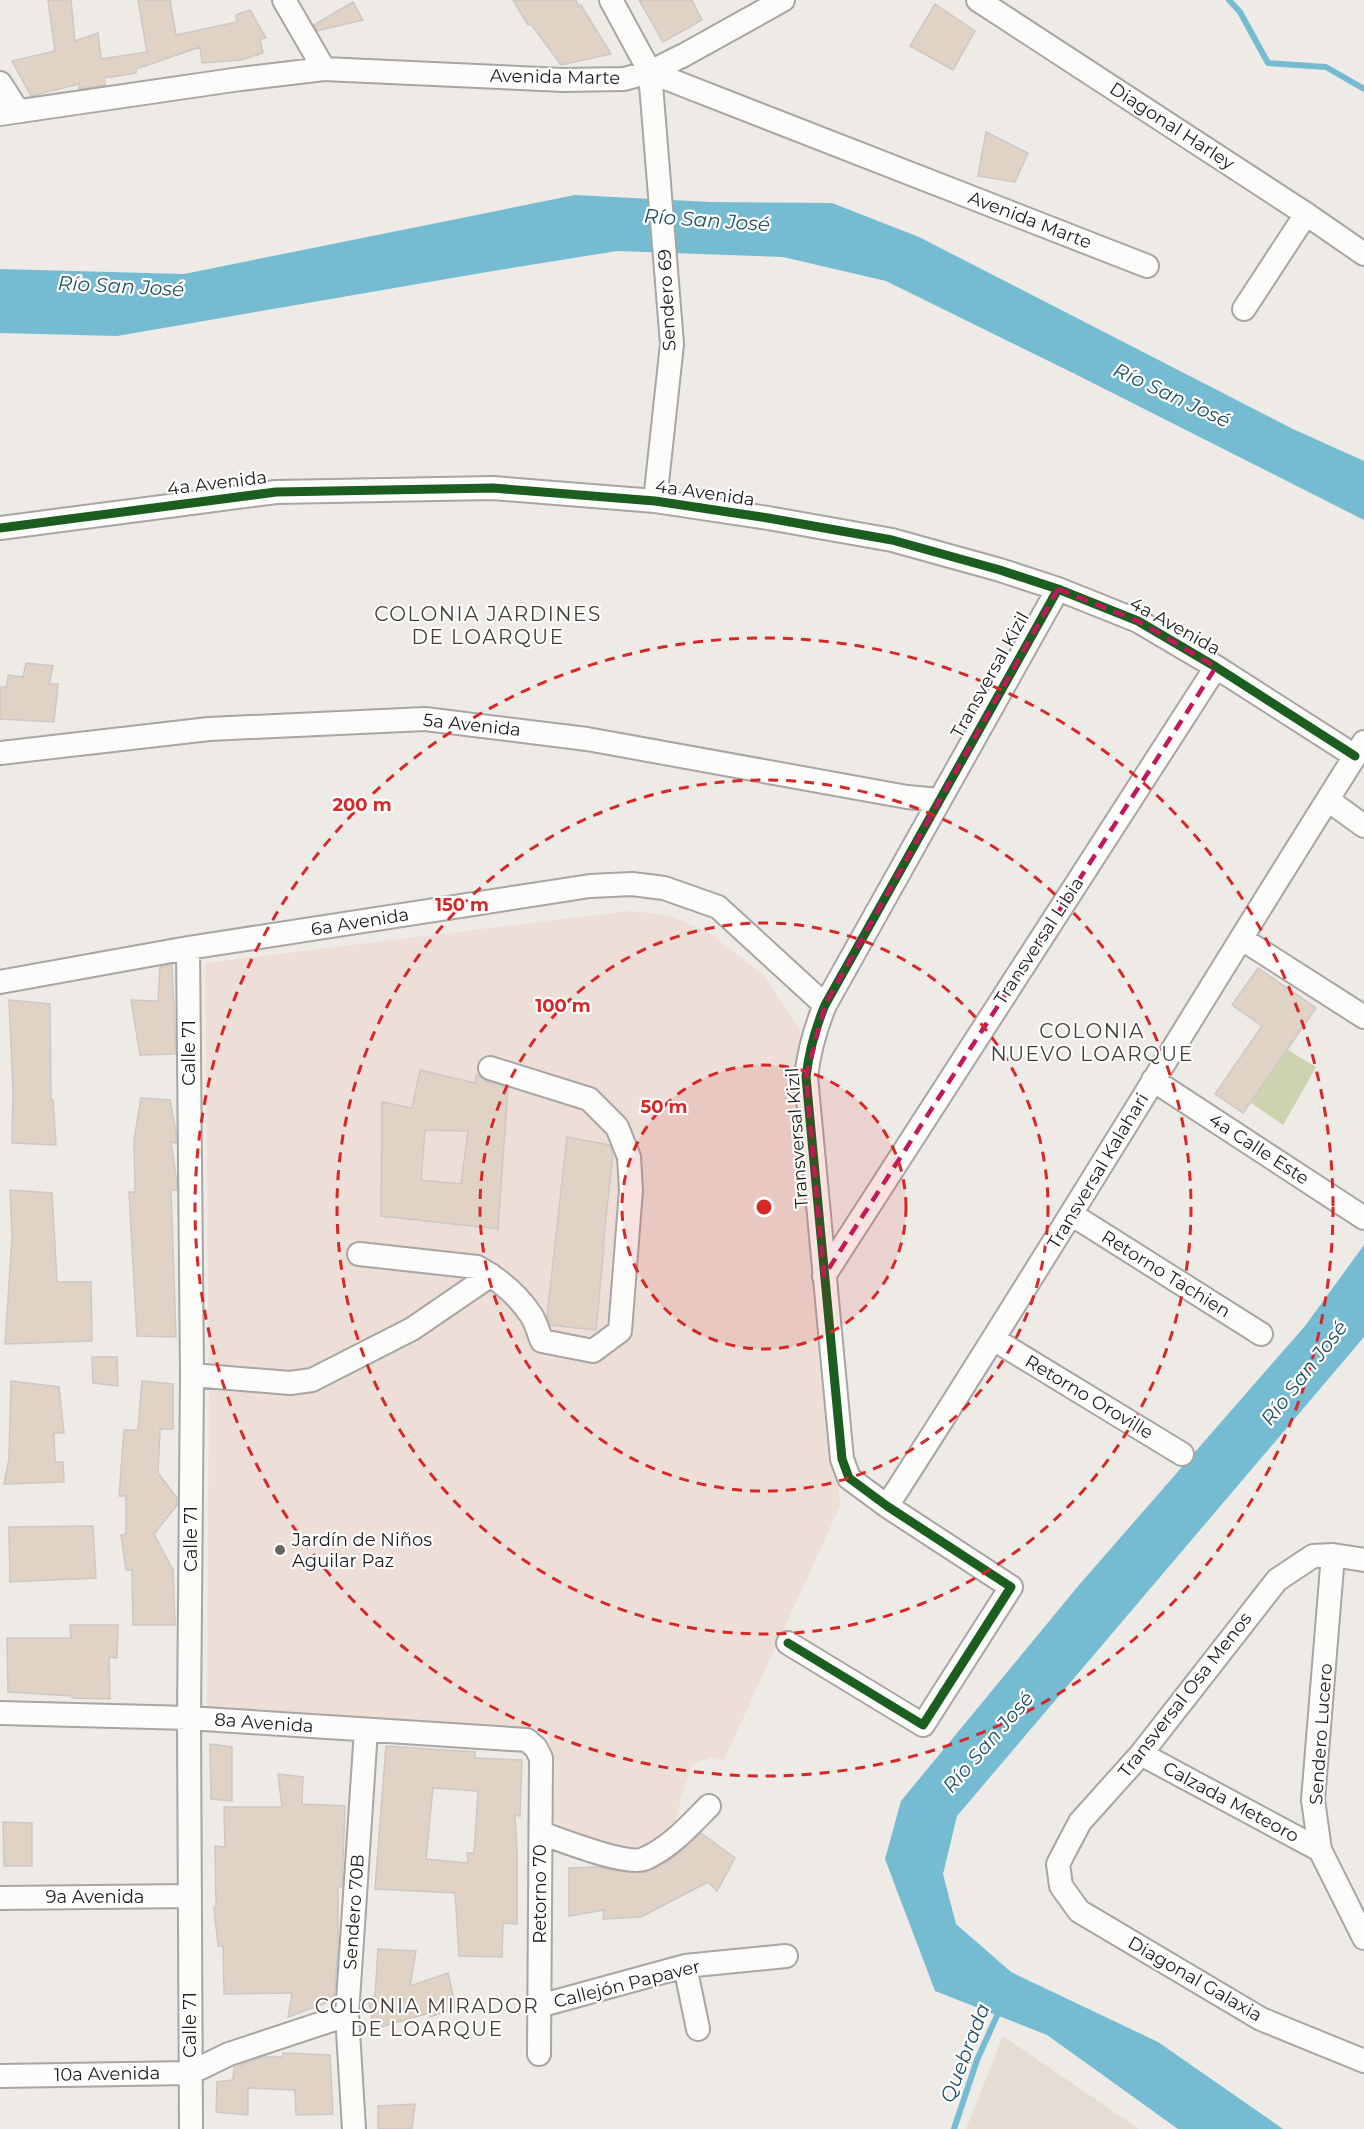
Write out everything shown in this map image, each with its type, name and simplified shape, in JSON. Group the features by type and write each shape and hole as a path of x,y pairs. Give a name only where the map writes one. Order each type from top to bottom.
{"street":[{"path":"284,0 324,69"},
{"name":"Sendero 69","path":"611,0 650,72 672,344 655,501"},
{"path":"650,72 684,56 783,0"},
{"name":"Diagonal Harley","path":"978,0 1364,254"},
{"name":"Avenida Marte","path":"9,113 324,69 564,80 624,79 650,72 1147,266"},
{"path":"0,83 9,113"},
{"path":"1244,309 1306,214"},
{"name":"4a Avenida","path":"0,528 276,492 493,488 655,501 768,518 892,540 1000,570 1058,589 1138,621 1360,749"},
{"name":"Transversal Kizil","path":"788,1643 923,1725 1011,1587 887,1506 849,1478 842,1459 806,1077 810,1049 825,1005 1058,589"},
{"name":"Transversal Libia","path":"824,1276 1216,667"},
{"name":"5a Avenida","path":"0,753 209,729 425,719 587,739 907,797 939,800"},
{"name":"Transversal Kalahari","path":"887,1506 995,1340 1153,1080 1360,749"},
{"path":"1328,800 1364,826"},
{"name":"6a Avenida","path":"0,982 188,948 590,886 632,884 664,888 718,907 825,1005"},
{"path":"1242,939 1364,1017"},
{"name":"Calle 71","path":"188,948 192,1375 189,1718 191,2129"},
{"path":"359,1254 477,1267 491,1275 516,1297 531,1316 542,1341 593,1351 620,1331 631,1190 629,1157 617,1126 589,1099 490,1068"},
{"name":"4a Calle Este","path":"1153,1080 1364,1218"},
{"name":"Retorno Tachien","path":"1071,1214 1260,1334"},
{"path":"192,1375 290,1383 312,1380 412,1329 491,1275"},
{"name":"Retorno Oroville","path":"995,1340 1182,1454"},
{"path":"1333,1555 1364,1560"},
{"name":"Transversal Osa Menos","path":"1058,1864 1080,1822 1141,1754 1276,1580 1313,1556 1333,1555"},
{"name":"Sendero Lucero","path":"1333,1555 1313,1800 1320,1850 1364,1938"},
{"name":"8a Avenida","path":"0,1713 189,1718 527,1740"},
{"name":"Sendero 70B","path":"354,2129 346,2015 366,1730"},
{"name":"Retorno 70","path":"527,1740 536,1748 541,1758 539,2054"},
{"name":"Calzada Meteoro","path":"1141,1754 1320,1850"},
{"path":"541,1833 619,1858 642,1860 675,1840 710,1806"},
{"name":"Diagonal Galaxia","path":"1058,1864 1061,1886 1079,1911 1261,2019 1364,2061"},
{"name":"9a Avenida","path":"0,1898 190,1896"},
{"name":"Callejón Papaver","path":"539,2006 685,1966 786,1956"},
{"path":"685,1966 698,2029"},
{"name":"10a Avenida","path":"0,2076 190,2073 230,2054 346,2015"}],"highlighted area":[{"path":"1058,589 1138,621 1216,667 824,1276 806,1077 825,1005"}],"shaded area":[{"path":"629,911 668,915 708,932 762,974 800,1030 840,1506 724,1760 711,1757 692,1764 676,1821 654,1846 628,1851 594,1841 554,1822 555,1761 546,1730 207,1706 209,1386 205,963"},
{"path":"1003,2036 1139,2129 966,2129"}],"green space":[{"path":"1283,1047 1316,1067 1283,1125 1251,1103"}],"water":[{"name":"Río San José","path":"575,195 710,202 832,203 919,237 1293,429 1364,461 1364,520 886,281 783,257 617,251 117,336 0,333 0,269 184,274"},
{"name":"Río San José","path":"1364,1245 1364,1337 957,1816 943,1874 956,1924 1011,1972 1158,2042 1283,2129 1178,2129 1047,2035 935,1991 885,1859 901,1801 1079,1585 1305,1326"}],"building":[{"path":"48,0 71,0 75,41 98,33 101,59 147,52 138,0 170,0 176,35 237,22 236,15 250,10 266,38 260,39 263,53 241,60 202,63 200,47 136,69 136,73 104,78 105,85 79,89 79,84 31,96 12,61 55,51"},
{"path":"513,0 576,0 611,54 561,65 531,24 528,25"},
{"path":"639,0 692,0 702,20 663,42"},
{"path":"353,2 363,20 317,31 314,25"},
{"path":"935,4 975,31 953,70 910,46"},
{"path":"986,132 1028,153 1015,182 978,176"},
{"path":"26,663 53,666 49,684 58,684 54,722 0,719 0,687 7,687 8,675 23,677"},
{"path":"172,965 176,1054 140,1055 131,1000 158,1001 160,967"},
{"path":"1258,968 1316,1008 1243,1113 1215,1094 1262,1026 1232,1005"},
{"path":"9,1000 50,1004 51,1100 53,1100 56,1145 12,1143 13,1090"},
{"path":"420,1070 475,1083 476,1075 508,1088 498,1229 381,1216 382,1102 412,1108","holes":["425,1130 468,1131 461,1184 421,1180"]},
{"path":"141,1098 170,1100 176,1132 176,1143 171,1142 177,1190 171,1190 176,1337 137,1336 129,1192 135,1192 134,1140"},
{"path":"567,1137 610,1145 613,1154 596,1330 550,1325 547,1316"},
{"path":"10,1190 52,1193 57,1282 91,1282 92,1341 5,1344 12,1237"},
{"path":"92,1357 117,1357 118,1386 93,1383"},
{"path":"11,1381 59,1387 64,1433 54,1433 55,1462 63,1462 64,1482 4,1484 9,1459"},
{"path":"142,1381 173,1384 173,1429 160,1429 158,1473 177,1498 177,1505 154,1534 173,1570 175,1625 133,1625 132,1570 126,1570 121,1535 126,1534 126,1496 119,1496 124,1430 138,1430"},
{"path":"93,1526 96,1578 10,1582 9,1527"},
{"path":"70,1625 118,1625 117,1658 109,1657 110,1699 8,1692 7,1638 71,1638"},
{"path":"210,1744 232,1747 232,1801 211,1799"},
{"path":"386,1746 475,1752 475,1758 522,1760 520,1816 515,1815 517,1924 503,1923 502,1957 459,1956 455,1893 375,1889","holes":["433,1788 478,1791 474,1853 467,1853 468,1863 426,1859"]},
{"path":"278,1774 303,1777 302,1804 345,1806 342,1887 338,1887 338,1945 334,2000 288,2017 292,1993 224,1994 223,1946 218,1946 214,1907 216,1907 215,1846 225,1847 224,1807 282,1807"},
{"path":"3,1822 32,1823 32,1866 4,1866"},
{"path":"701,1833 735,1858 717,1891 708,1882 641,1917 603,1919 604,1910 569,1916 569,1868 600,1867 622,1872 646,1872 670,1860"},
{"path":"378,1949 416,1951 410,1986 448,1973 456,2008 430,2017 429,2013 374,2029 368,1998 375,1996"},
{"path":"283,2053 330,2055 333,2114 296,2115 295,2090 248,2088 248,2115 216,2112 217,2082 233,2080 234,2067 263,2057 282,2057"},
{"path":"415,2104 412,2129 378,2129 378,2106"}],"waterway":[{"name":"Quebrada","path":"1229,0 1240,12 1268,63 1326,67 1364,89"},
{"name":"Quebrada","path":"954,2129 977,2060 1000,2009"}],"cycle path":[{"path":"0,528 276,492 493,488 655,501 768,518 892,540 1000,570 1058,589 1138,621 1216,667 1355,756"},
{"path":"788,1643 923,1725 1011,1587 887,1506 849,1478 842,1459 806,1077 813,1040 825,1005 1058,589"}],"place":[{"name":"Jardín de Niños Aguilar Paz","path":"280,1550"}],"district":[{"name":"COLONIA JARDINES DE LOARQUE","path":"488,626"},
{"name":"COLONIA NUEVO LOARQUE","path":"1092,1042"},
{"name":"COLONIA MIRADOR DE LOARQUE","path":"427,2018"}]}
